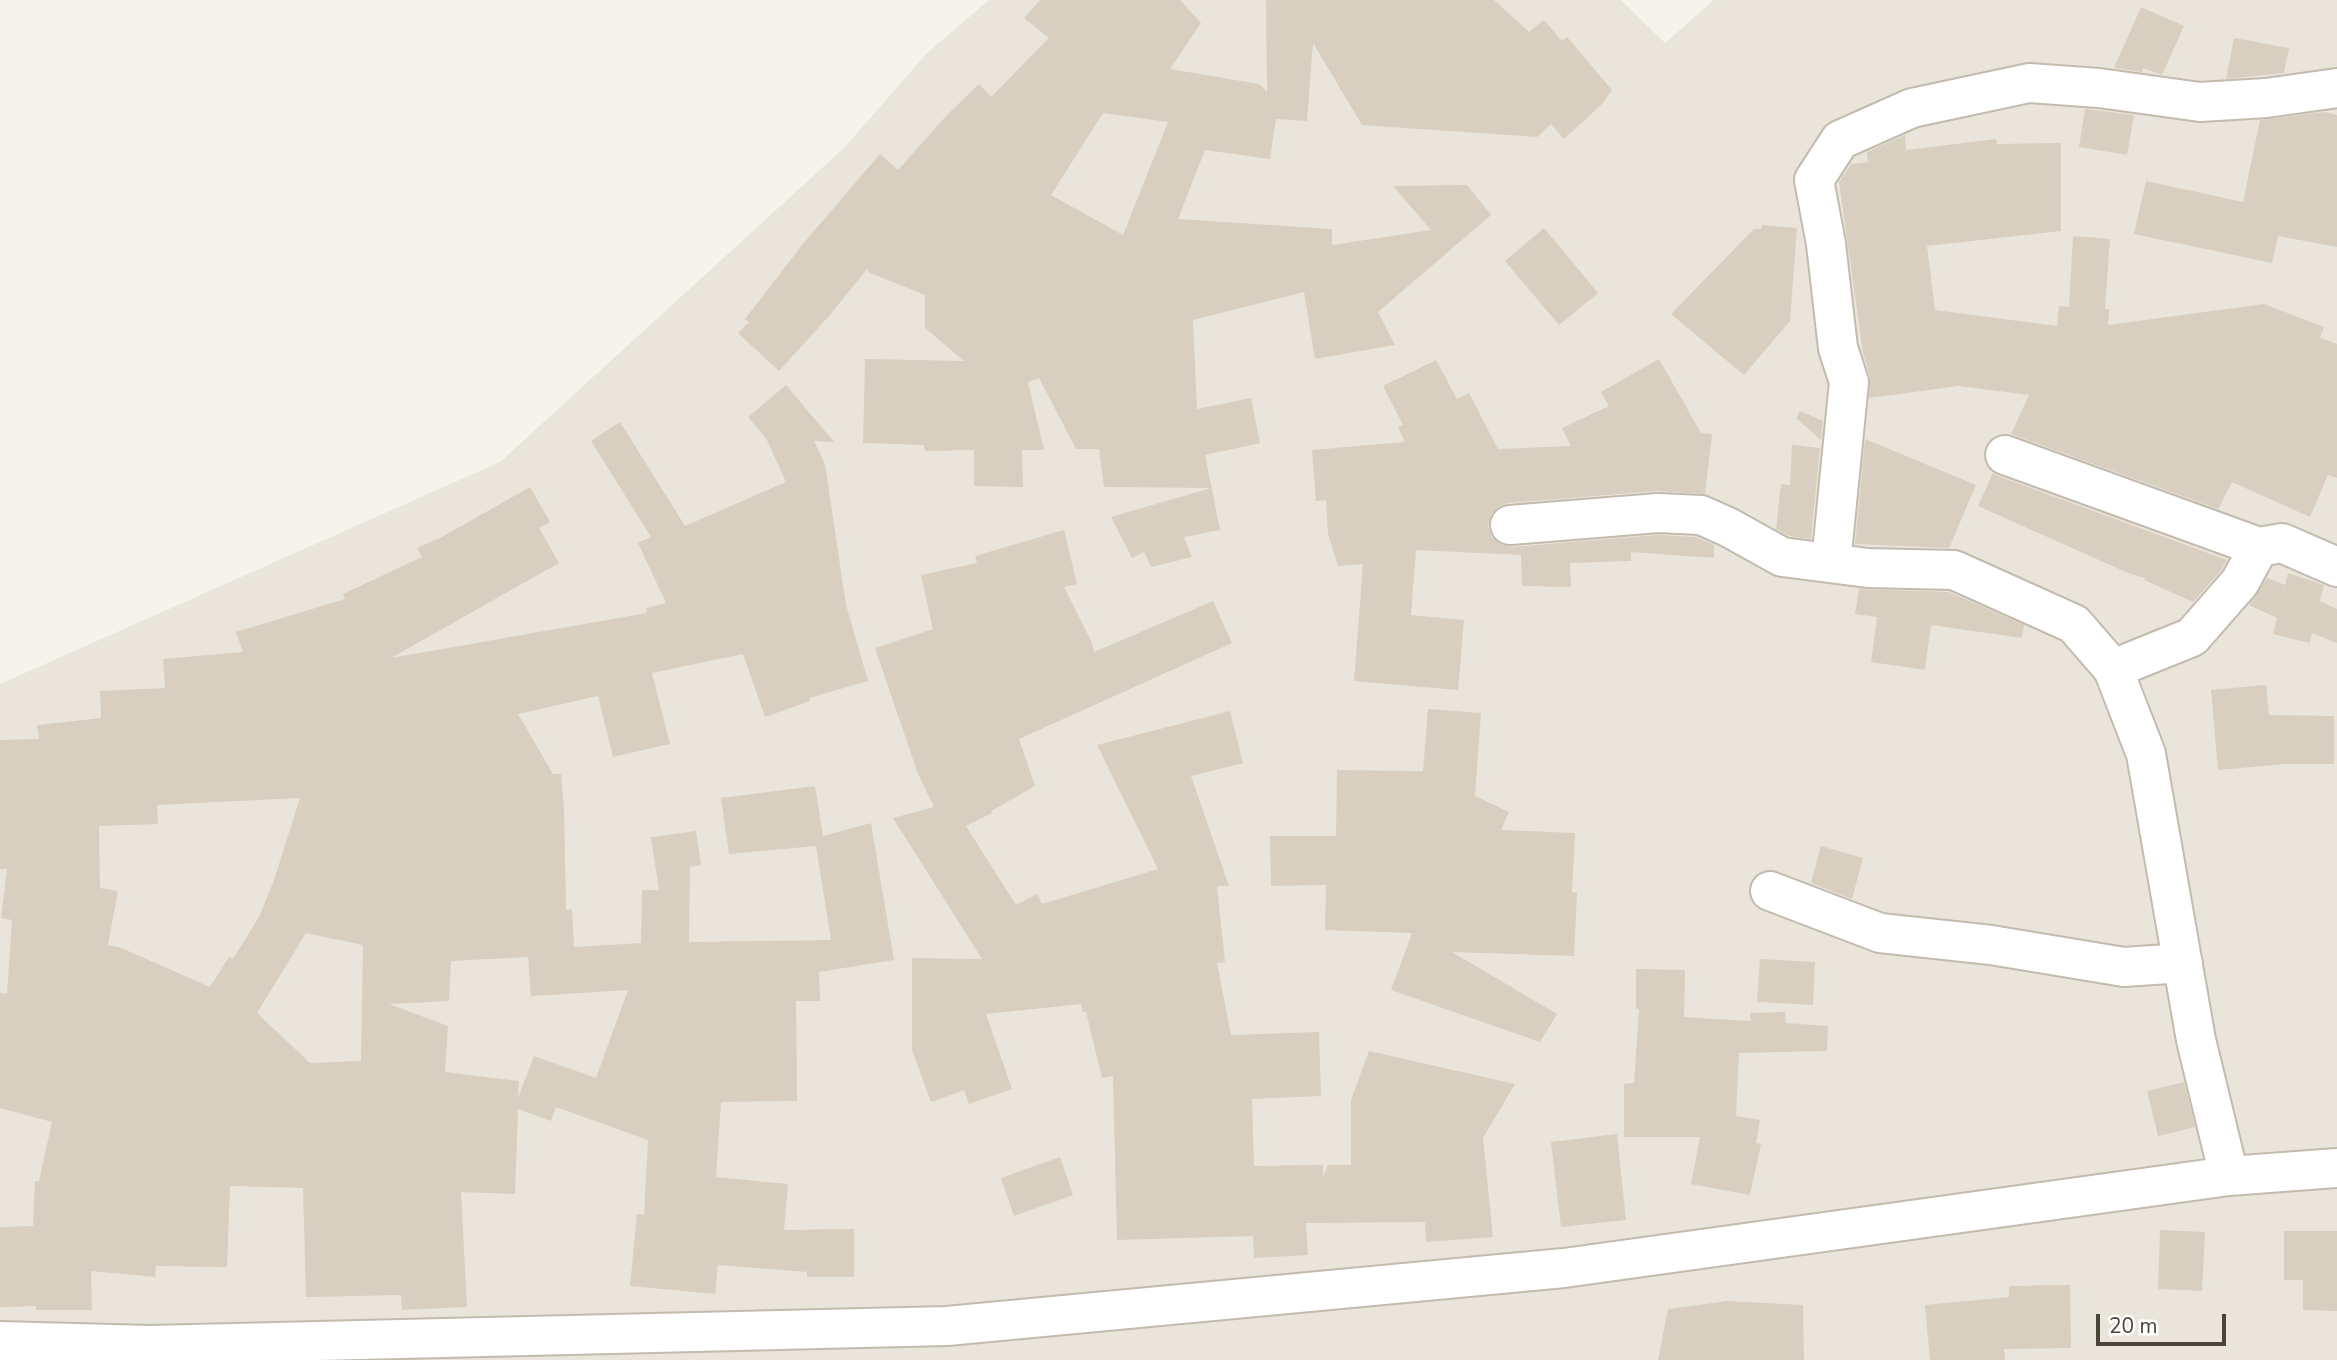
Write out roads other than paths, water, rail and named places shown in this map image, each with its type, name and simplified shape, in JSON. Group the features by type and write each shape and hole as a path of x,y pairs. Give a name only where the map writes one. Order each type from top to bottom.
{"street":[{"path":"1831,563 1849,382 1838,348 1826,244 1814,180 1840,140 1912,108 2029,83 2099,88 2200,102 2337,88"},
{"path":"2005,456 2259,547 2283,543 2337,568"},
{"path":"1510,525 1658,513 1701,516 1782,556 1868,568 1954,570 2074,624 2113,669 2146,754 2196,1040 2229,1176"},
{"path":"2113,669 2192,637 2240,582 2259,547"},
{"path":"1770,891 1880,933 1991,945 2124,967 2183,963"},
{"path":"0,1341 150,1345 947,1326 1564,1268 2229,1176 2337,1168"}]}
